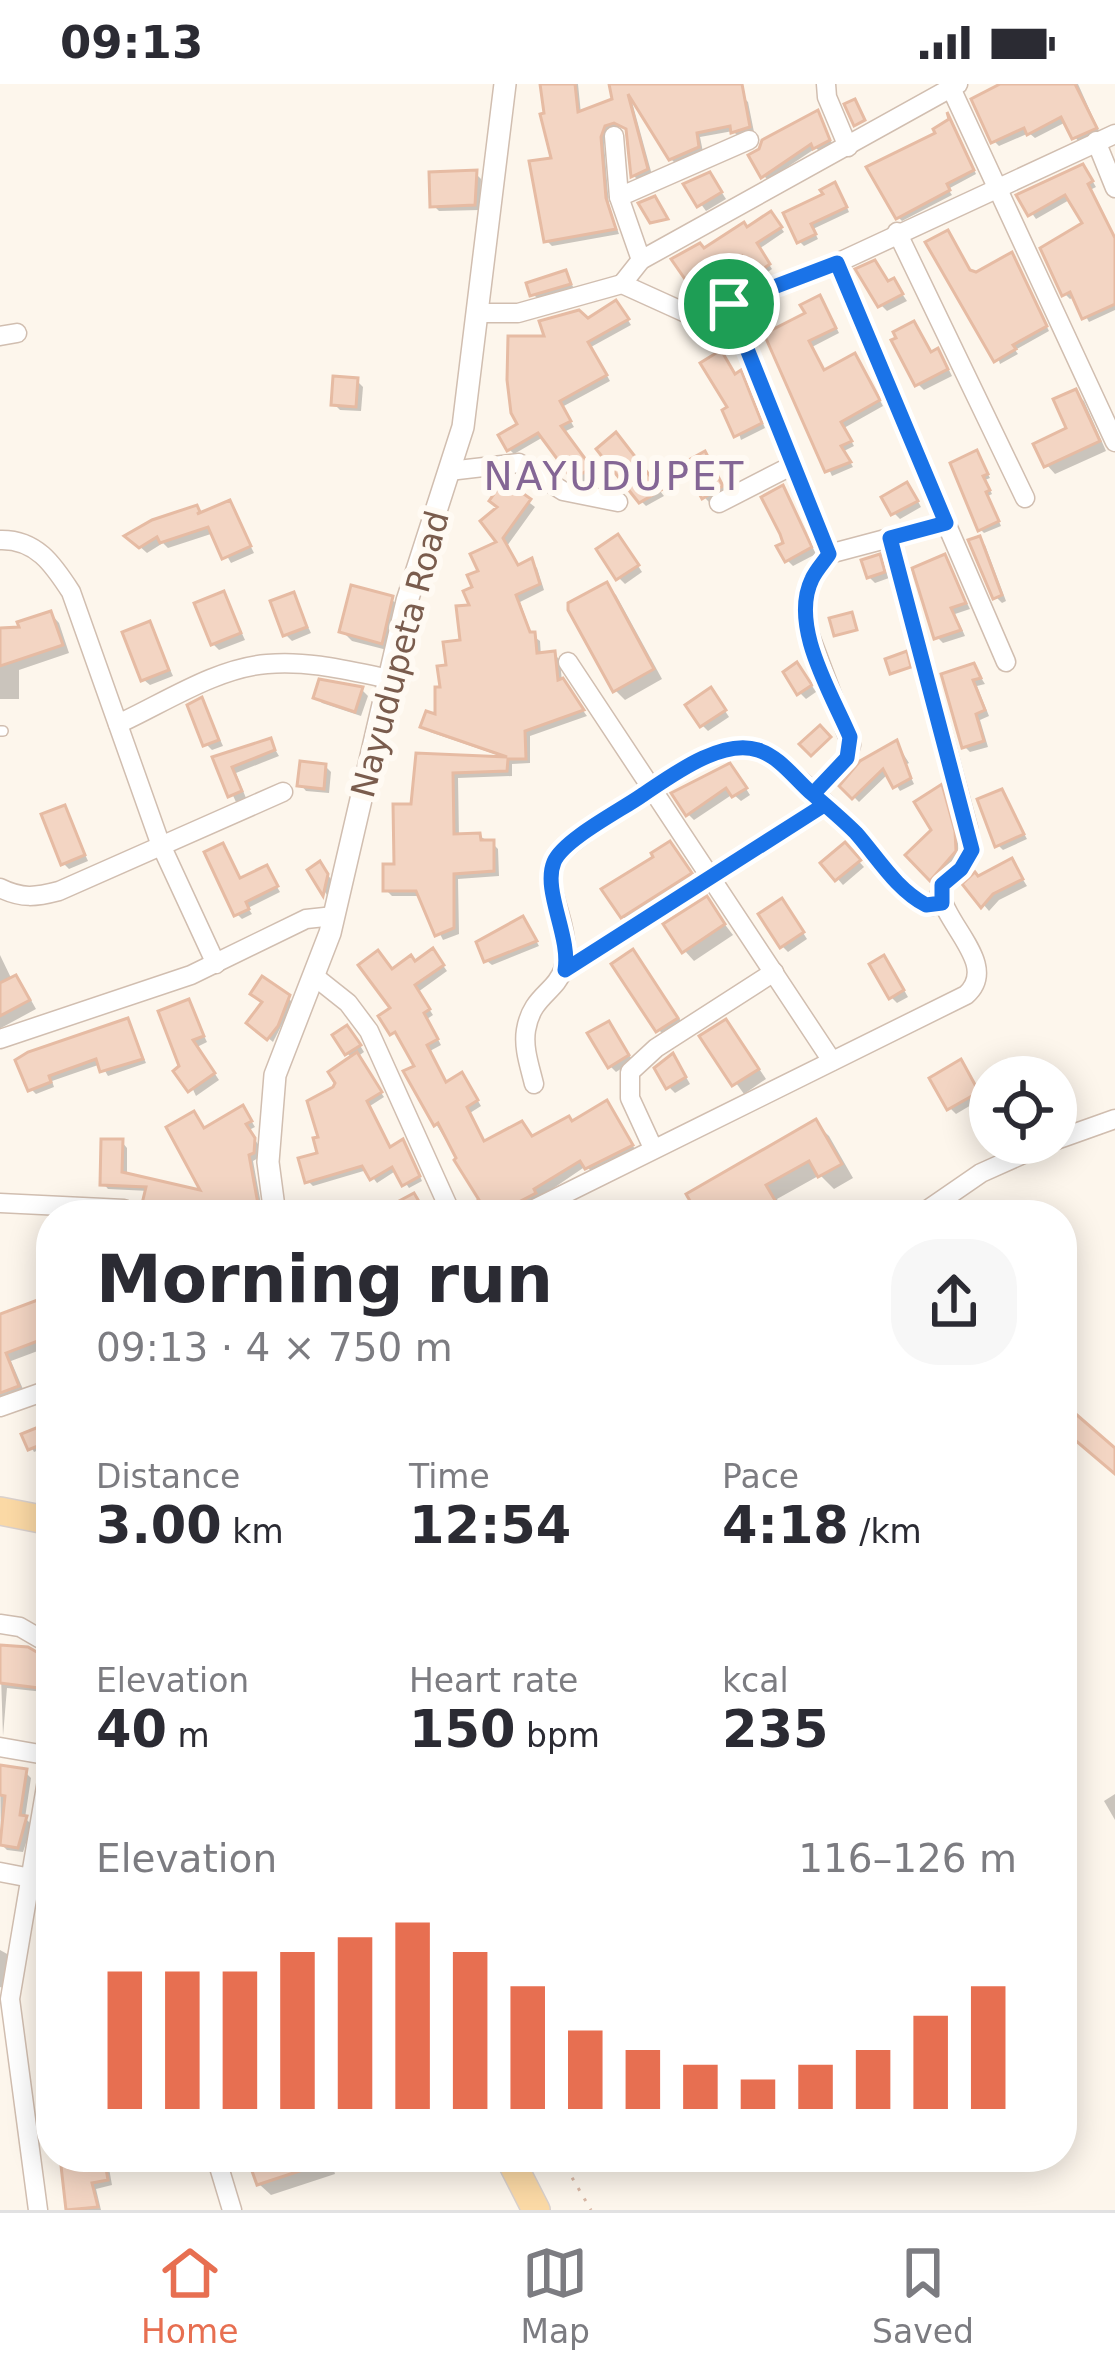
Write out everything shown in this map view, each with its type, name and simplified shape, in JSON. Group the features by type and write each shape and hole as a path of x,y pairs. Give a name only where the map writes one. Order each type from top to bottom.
{"main road":[{"path":"0,1510 36,1518"},
{"path":"517,2172 536,2210"}],"street":[{"name":"Nayudupeta Road","path":"273,1200 268,1162 275,1075 334,916 407,601 463,427 505,84"},
{"path":"826,84 826,97 848,147"},
{"path":"477,313 518,314 622,284 641,260 954,86 1115,442"},
{"path":"614,136 620,196 641,260"},
{"path":"622,284 697,319 837,263 1106,138 1115,188"},
{"path":"620,196 749,140"},
{"path":"898,232 1025,498"},
{"path":"837,263 1006,662"},
{"path":"729,304 829,554"},
{"path":"449,471 519,463 563,491 618,502"},
{"path":"719,503 794,465"},
{"path":"534,1084 526,1030 532,1012 565,970 711,878 819,800 847,758 851,745 807,628 811,580 829,554 946,523"},
{"path":"551,1200 966,995 978,984 979,969 942,903 942,885 961,869 972,850 890,538"},
{"path":"0,540 33,547 51,561 70,592 160,843 216,964"},
{"path":"568,662 832,1061"},
{"path":"118,724 226,674 264,664 322,666 390,679"},
{"path":"565,970 568,956 551,880 554,862 565,848 652,789 714,754 754,748 772,757 920,902 942,903"},
{"path":"0,888 16,896 34,897 59,891 284,792"},
{"path":"0,1039 216,964 306,919 334,916"},
{"path":"653,1148 630,1098 630,1072 656,1048 774,973"},
{"path":"314,976 348,1004 369,1031 445,1200"},
{"path":"1077,1133 1115,1120"},
{"path":"942,1200 1002,1164"},
{"path":"0,1203 36,1205"},
{"path":"0,1407 36,1394"},
{"path":"0,1624 20,1627 36,1636"},
{"path":"0,1747 36,1754"},
{"path":"36,1848 5,1998 38,2210"},
{"path":"0,1872 31,1878"},
{"path":"221,2172 232,2210"}],"path":[{"path":"569,2172 591,2210"}],"building":[{"path":"540,84 575,84 578,112 612,99 609,84 742,84 750,127 731,133 730,126 697,133 699,147 669,160 628,94 648,169 631,177 626,129 614,123 605,126 601,137 606,198 616,229 544,242 529,161 551,158 540,114 544,113"},
{"path":"1000,84 1075,84 1097,128 1072,139 1061,117 1027,135 1024,128 991,143 971,99"},
{"path":"855,99 865,120 854,126 844,104"},
{"path":"818,110 830,140 813,149 811,144 761,178 748,155 759,149 762,140"},
{"path":"947,112 974,170 947,184 950,190 896,219 866,167 935,133 933,129 949,119"},
{"path":"1083,164 1115,238 1115,304 1082,319 1070,292 1062,296 1040,248 1082,223 1065,195 1028,216 1016,195"},
{"path":"477,170 475,205 430,207 429,172"},
{"path":"710,172 722,192 697,207 683,184"},
{"path":"835,182 847,207 811,224 816,234 797,243 783,213 823,194 820,190"},
{"path":"655,196 668,219 650,223 638,203"},
{"path":"771,211 782,227 757,243 770,264 754,275 742,256 694,292 671,259 700,243 704,248"},
{"path":"948,230 970,270 976,272 1012,252 1047,326 994,362 925,242"},
{"path":"875,260 903,294 878,307 855,269"},
{"path":"566,270 571,284 530,296 526,283"},
{"path":"820,295 836,328 809,341 824,370 855,353 880,400 841,422 852,441 841,446 851,462 825,472 764,334 805,313 800,305"},
{"path":"616,300 629,319 588,342 607,375 560,401 571,421 561,426 592,468 572,479 538,433 507,451 498,435 517,424 507,380 508,336 544,336 539,321 579,310 588,318"},
{"path":"914,321 931,352 938,348 948,369 915,386 891,340 896,338 893,332"},
{"path":"721,350 735,374 741,370 762,423 734,437 722,410 727,407 700,363"},
{"path":"333,376 358,378 356,407 331,405"},
{"path":"1076,389 1100,441 1044,467 1033,444 1066,428 1053,399"},
{"path":"616,432 661,490 639,503 596,449"},
{"path":"977,450 988,474 983,476 990,490 986,492 999,521 978,531 950,463"},
{"path":"705,451 723,486 702,499 683,463"},
{"path":"504,480 531,499 503,538 518,565 532,558 540,584 516,595 530,632 535,632 537,653 555,651 558,680 563,678 584,710 525,731 526,759 508,759 507,771 453,773 454,834 480,833 481,840 494,840 494,871 454,874 454,928 435,936 416,891 383,891 383,864 394,864 393,804 411,804 416,753 507,757 420,727 426,711 435,714 435,687 440,687 437,666 446,665 443,642 460,640 456,606 469,605 463,591 472,587 467,575 478,571 470,554 496,542 480,521 497,507 489,501"},
{"path":"907,482 918,501 891,515 881,497"},
{"path":"783,485 812,547 785,562 776,546 783,543 780,534 761,497"},
{"path":"230,500 251,546 222,559 208,527 160,543 157,537 139,548 124,536 152,520 197,505 197,514"},
{"path":"618,534 639,565 616,580 596,549"},
{"path":"980,536 1002,595 993,599 968,540"},
{"path":"880,554 885,572 867,578 861,560"},
{"path":"945,554 966,603 951,608 961,630 934,639 912,568"},
{"path":"607,582 654,669 613,692 568,610 568,603"},
{"path":"351,585 393,596 382,644 339,632"},
{"path":"224,591 241,633 211,645 194,603"},
{"path":"294,592 307,627 283,636 270,601"},
{"path":"51,611 63,645 0,666 0,628 19,627 17,622"},
{"path":"852,612 857,630 834,636 829,618"},
{"path":"150,621 169,670 141,681 122,632"},
{"path":"907,651 911,667 890,674 885,659"},
{"path":"797,662 812,685 797,695 783,672"},
{"path":"974,663 981,678 973,680 985,710 976,714 984,741 962,748 941,674"},
{"path":"319,679 363,687 355,712 313,698"},
{"path":"711,687 726,710 700,727 685,705"},
{"path":"202,697 219,740 203,746 187,705"},
{"path":"820,725 831,737 811,756 799,744"},
{"path":"271,738 275,750 232,767 242,791 228,797 212,757"},
{"path":"897,740 911,778 893,788 883,769 852,799 839,786 860,761"},
{"path":"300,761 326,764 324,789 297,786"},
{"path":"730,763 747,788 732,797 726,788 686,816 671,793"},
{"path":"942,784 956,851 930,881 905,855 931,830 914,802"},
{"path":"1002,789 1024,834 995,847 977,799"},
{"path":"65,805 85,855 61,865 41,814"},
{"path":"670,841 692,873 621,918 601,889"},
{"path":"845,842 861,860 835,881 820,863"},
{"path":"223,843 240,878 267,865 278,886 246,902 249,909 234,916 204,852"},
{"path":"1012,858 1023,879 993,894 981,908 962,884 975,872 978,876"},
{"path":"320,861 328,874 323,896 307,870"},
{"path":"707,896 725,924 682,953 663,924"},
{"path":"782,898 804,932 780,948 758,914"},
{"path":"523,916 537,941 484,962 476,942"},
{"path":"433,948 444,965 415,985 430,1009 424,1013 438,1039 427,1045 446,1082 462,1072 478,1100 467,1107 484,1141 522,1121 532,1136 569,1116 572,1121 607,1100 633,1145 585,1169 580,1161 523,1200 479,1200 438,1123 434,1126 403,1071 414,1066 395,1032 390,1035 378,1016 390,1008 358,965 378,950 392,969 411,955 415,961"},
{"path":"633,949 678,1018 656,1032 611,964"},
{"path":"884,955 904,990 889,999 869,964"},
{"path":"16,975 30,1000 0,1016 0,983"},
{"path":"262,976 290,995 267,1040 246,1023 262,1002 250,994"},
{"path":"189,999 204,1036 193,1040 215,1073 188,1092 173,1071 179,1066 158,1011"},
{"path":"128,1018 143,1059 100,1072 96,1059 49,1076 51,1082 28,1091 15,1060"},
{"path":"726,1019 759,1069 732,1086 699,1036"},
{"path":"609,1021 629,1055 608,1068 587,1033"},
{"path":"347,1025 361,1045 345,1055 332,1035"},
{"path":"357,1052 382,1092 367,1101 390,1147 403,1139 420,1176 402,1186 392,1167 370,1180 362,1166 305,1183 298,1158 317,1153 313,1138 318,1137 307,1101 333,1087 328,1072"},
{"path":"673,1053 686,1077 666,1089 654,1068"},
{"path":"961,1059 969,1074 969,1098 947,1110 929,1078"},
{"path":"243,1105 252,1121 246,1124 255,1138 254,1153 249,1155 257,1200 143,1200 146,1187 100,1185 101,1139 123,1139 122,1172 200,1190 166,1127 194,1111 204,1128"},
{"path":"816,1119 842,1164 818,1177 809,1161 766,1185 775,1200 689,1200 686,1194"},
{"path":"36,1301 36,1342 6,1353 19,1386 0,1393 0,1314"},
{"path":"1077,1415 1115,1448 1115,1474 1077,1442"},
{"path":"36,1428 36,1447 28,1450 21,1434"},
{"path":"0,1645 36,1652 36,1688 0,1683"},
{"path":"0,1765 27,1769 20,1815 27,1816 18,1848 0,1845 5,1796 0,1795"},
{"path":"62,2172 107,2172 108,2180 92,2183 98,2207 66,2210"},
{"path":"252,2172 297,2172 257,2185"}],"district":[{"name":"NAYUDUPET","path":"615,476"}],"route":[{"path":"729,304 829,554 811,580 807,628 850,737 850,751 813,794 824,805 565,970 568,956 551,880 554,862 565,848 652,789 714,754 754,748 772,757 824,805 855,832 886,871 926,905 942,903 942,885 961,869 972,850 890,538 946,523 837,263 729,304"}]}
